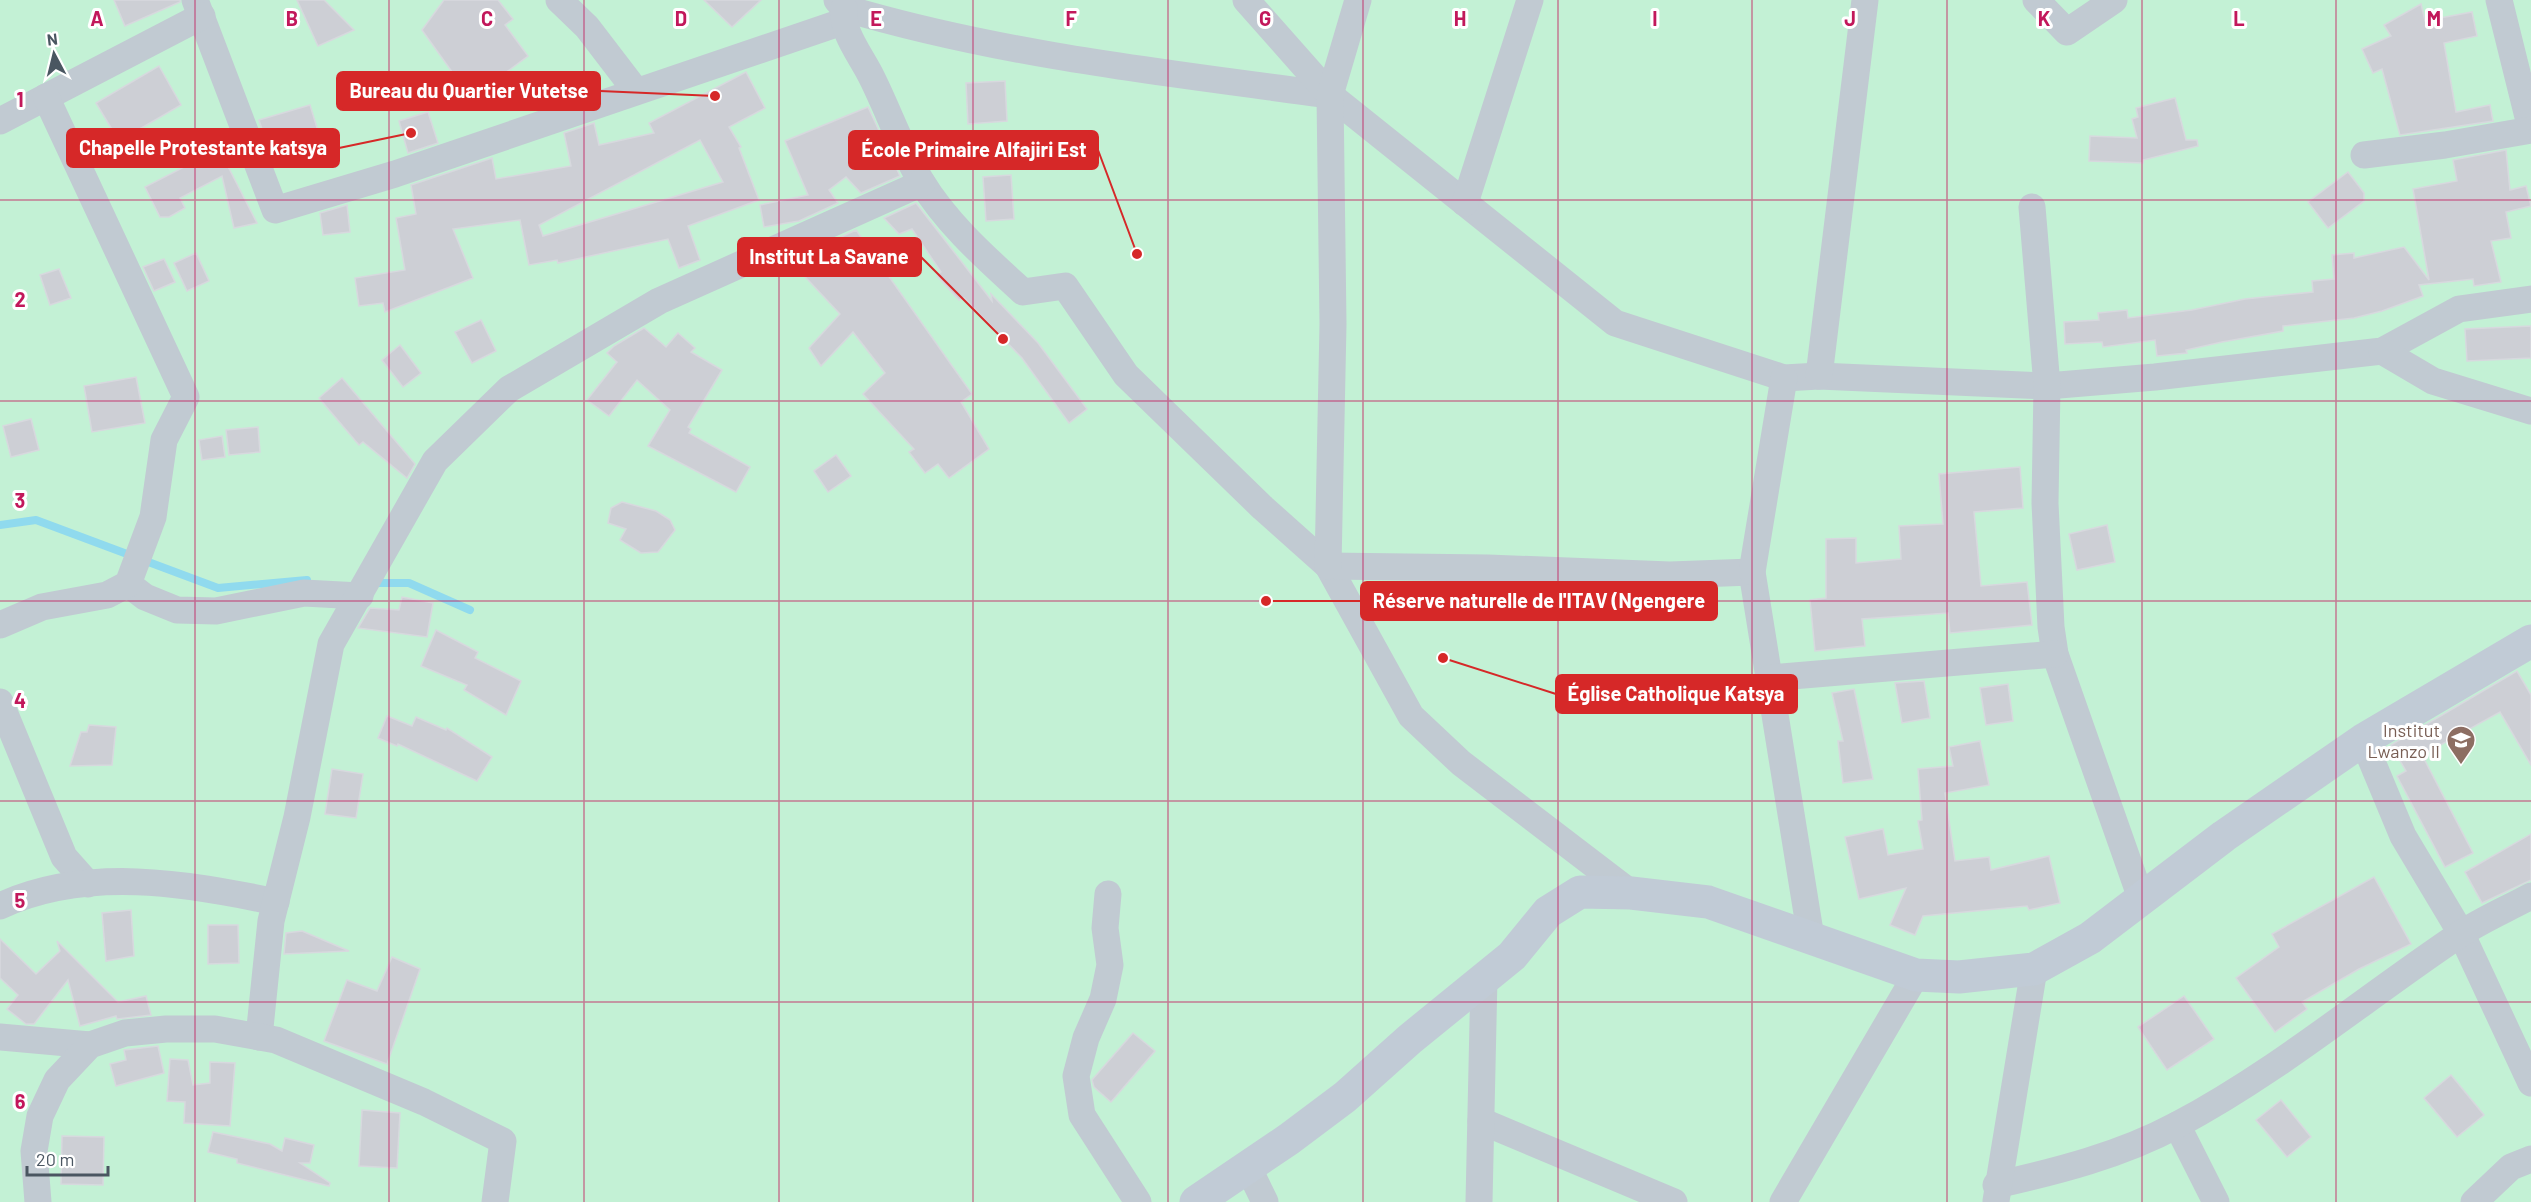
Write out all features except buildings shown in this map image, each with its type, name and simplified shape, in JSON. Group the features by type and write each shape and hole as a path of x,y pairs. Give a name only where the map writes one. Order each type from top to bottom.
{"street":[{"path":"559,0 587,27 636,91"},
{"path":"1246,0 1330,95 1615,323 1784,378 1819,376 2047,386 2155,377 2382,351 2459,309 2531,299"},
{"path":"1328,566 1333,324 1330,95 1358,0"},
{"path":"1465,203 1530,0"},
{"path":"1819,376 1865,0"},
{"path":"2036,0 2067,32 2114,0"},
{"path":"2364,155 2445,145 2531,129 2499,0"},
{"path":"0,121 46,97 199,8 275,210 395,174 636,91 841,10 910,27 1105,64 1330,95"},
{"path":"841,10 922,183 966,240 1023,292 1065,286 1126,375 1263,508 1328,566 1411,716 1469,770 1631,893"},
{"path":"0,625 42,607 107,595 128,584 153,517 164,440 186,397 46,97"},
{"path":"259,1037 271,921 297,817 331,644 435,461 509,389 659,301 922,183"},
{"path":"2032,207 2047,386 2045,502 2051,627 2055,654 2142,901"},
{"path":"2382,351 2433,381 2531,411"},
{"path":"1784,378 1752,572 1811,938"},
{"path":"1328,566 1488,568 1670,575 1752,572"},
{"path":"128,584 145,597 177,610 216,610 304,593 360,596"},
{"path":"1196,1202 1345,1097 1484,977 1512,956 1548,912 1580,892 1631,893 1708,902 1916,975 1959,977 2034,969 2090,939 2224,836 2363,740 2531,641"},
{"path":"1770,678 2055,654"},
{"path":"0,702 64,856 88,884"},
{"path":"2363,740 2403,836 2461,933 2531,1083"},
{"path":"0,906 22,896 88,884 143,880 205,887 276,902"},
{"path":"1108,894 1105,928 1110,965 1103,999 1086,1038 1076,1076 1082,1115 1138,1202"},
{"path":"1996,1194 2132,1145 2177,1125 2342,1020 2461,933 2531,896"},
{"path":"1996,1194 2034,969"},
{"path":"1783,1202 1916,975"},
{"path":"1479,1202 1484,977"},
{"path":"0,1037 90,1045 125,1033 166,1029 215,1029 276,1040 424,1102 503,1142 495,1202"},
{"path":"38,1202 34,1151 40,1116 57,1080 90,1045"},
{"path":"1481,1121 1674,1202"},
{"path":"2177,1125 2216,1202"},
{"path":"2474,1202 2511,1167 2531,1159"},
{"path":"1248,1167 1265,1202"}],"green space":[{"path":"0,0 2531,0 2531,1202 0,1202"}],"waterway":[{"path":"0,525 36,520 218,588 307,580"},
{"path":"371,583 409,583 470,610"}],"place":[{"name":"Bureau du Quartier Vutetse","path":"715,96"},
{"name":"Chapelle Protestante katsya","path":"411,133"},
{"name":"École Primaire Alfajiri Est","path":"1137,254"},
{"name":"Institut La Savane","path":"1003,339"},
{"name":"Réserve naturelle de l'ITAV (Ngengere","path":"1266,601"},
{"name":"Église Catholique Katsya","path":"1443,658"},
{"name":"Institut Lwanzo II","path":"2461,766"}]}
